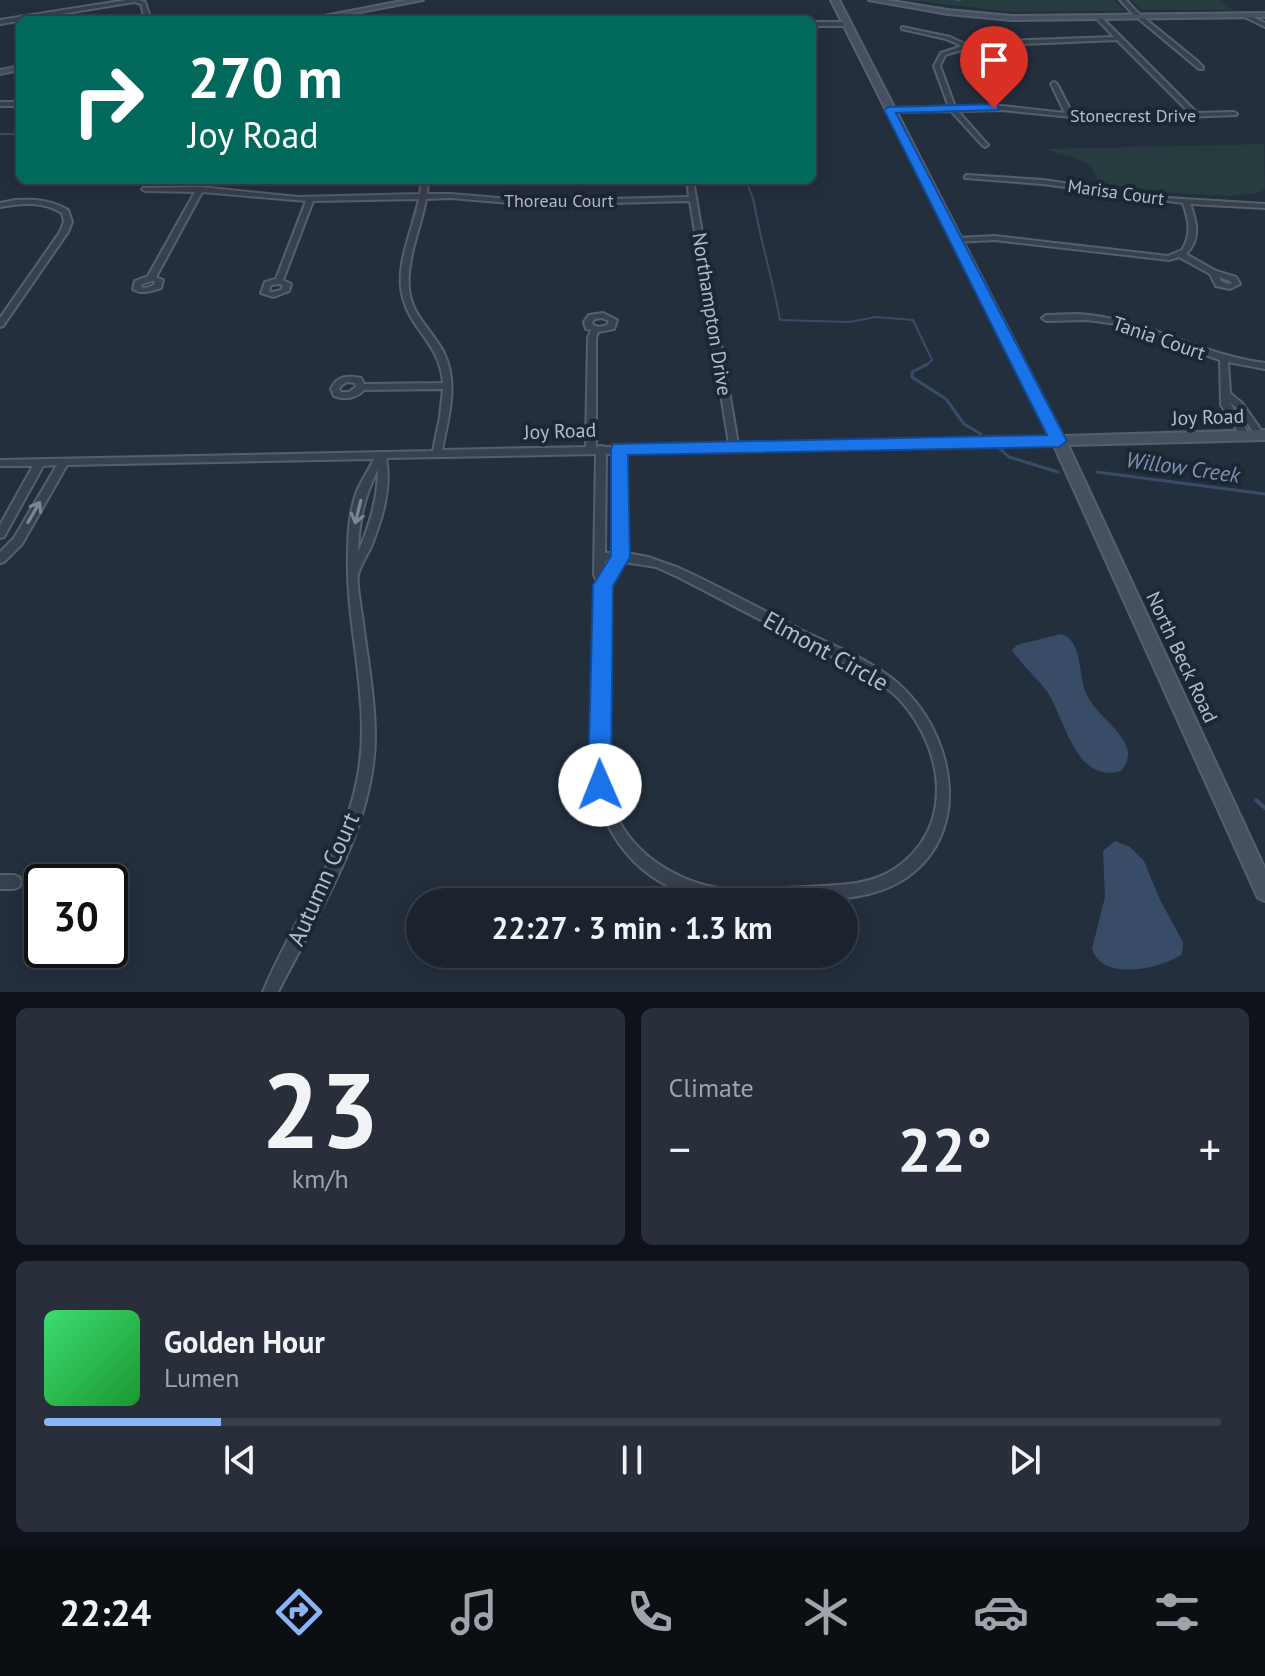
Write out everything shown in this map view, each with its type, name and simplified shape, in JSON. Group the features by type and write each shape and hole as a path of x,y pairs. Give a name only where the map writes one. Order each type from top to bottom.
{"main road":[{"path":"345,16 419,0"},
{"name":"North Beck Road","path":"835,0 1059,441 1265,891"},
{"path":"873,0 988,16 1099,18 1265,15"},
{"name":"Joy Road","path":"1059,441 1262,435"}],"street":[{"path":"37,16 137,0 143,3 147,16"},
{"path":"1124,0 1133,12 1143,17 1201,68"},
{"path":"1247,16 1265,25"},
{"path":"1099,18 1195,115"},
{"path":"816,24 845,24"},
{"path":"904,28 964,45"},
{"path":"985,145 952,108 937,62 945,52 964,45 1119,38"},
{"path":"1054,84 1070,116"},
{"name":"Stonecrest Drive","path":"889,110 1016,109 1070,116 1234,114"},
{"name":"Marisa Court","path":"967,177 1029,181 1186,201 1265,206"},
{"path":"189,189 192,184"},
{"path":"425,184 405,291 412,312 441,355 447,386 437,454"},
{"name":"Northampton Drive","path":"691,184 734,448"},
{"name":"Thoreau Court","path":"145,189 200,189 310,199 424,197 532,203 694,199"},
{"path":"151,278 200,189"},
{"path":"279,281 310,199"},
{"path":"960,243 1019,241 1169,258 1181,255 1192,243 1195,232 1186,201"},
{"path":"0,205 24,202 48,204 65,212 68,222 0,324"},
{"path":"1181,255 1213,273"},
{"name":"Tania Court","path":"1046,318 1086,317 1120,322 1224,359 1265,366"},
{"name":"Elmont Circle","path":"595,330 592,338 596,449 601,492 599,574 603,585 600,785 620,835 642,860 672,881 694,889 744,896 857,891 888,880 919,858 943,812 945,782 934,738 902,694 827,649 667,567 621,557 600,557"},
{"path":"1224,359 1226,405 1245,436"},
{"path":"361,387 447,386"},
{"path":"1227,395 1239,405 1262,435"},
{"name":"Joy Road","path":"0,463 1059,441"},
{"path":"603,585 621,557 619,449"},
{"name":"Autumn Court","path":"354,574 368,544 376,512 385,471 381,455"},
{"name":"Autumn Court","path":"270,992 345,840 364,781 371,728 367,681 354,613 350,544 369,471 381,455"},
{"path":"0,534 40,462"},
{"path":"0,559 18,541 64,462"},
{"path":"601,492 620,492"},
{"path":"601,525 621,524"}],"green space":[{"path":"907,0 1113,0 1126,11 1014,12"},
{"path":"1130,0 1220,0 1232,10 1143,10"},
{"path":"1264,144 1265,189 1235,196 1185,194 1099,182 1083,161 1046,149"}],"water":[{"path":"1061,634 1073,643 1090,700 1124,741 1128,757 1121,771 1106,773 1083,760 1074,748 1048,693 1012,650 1017,645"},
{"path":"1115,841 1130,847 1144,861 1160,900 1183,942 1182,954 1173,959 1147,968 1120,969 1098,959 1092,949 1105,897 1103,851"}],"waterway":[{"path":"955,0 960,0"},
{"name":"Willow Creek","path":"0,134 16,134"},
{"name":"Willow Creek","path":"217,184 233,185"},
{"name":"Willow Creek","path":"748,184 780,320 849,322 876,317 913,320 932,360 928,364"},
{"name":"Willow Creek","path":"928,364 912,372 912,377 946,399 964,424 981,434"},
{"name":"Willow Creek","path":"999,448 1009,457 1058,472"},
{"name":"Willow Creek","path":"1097,472 1265,494"},
{"path":"1256,800 1265,808"}],"route":[{"path":"600,785 603,585 621,557 619,449 1059,441 889,110 994,108"}]}
